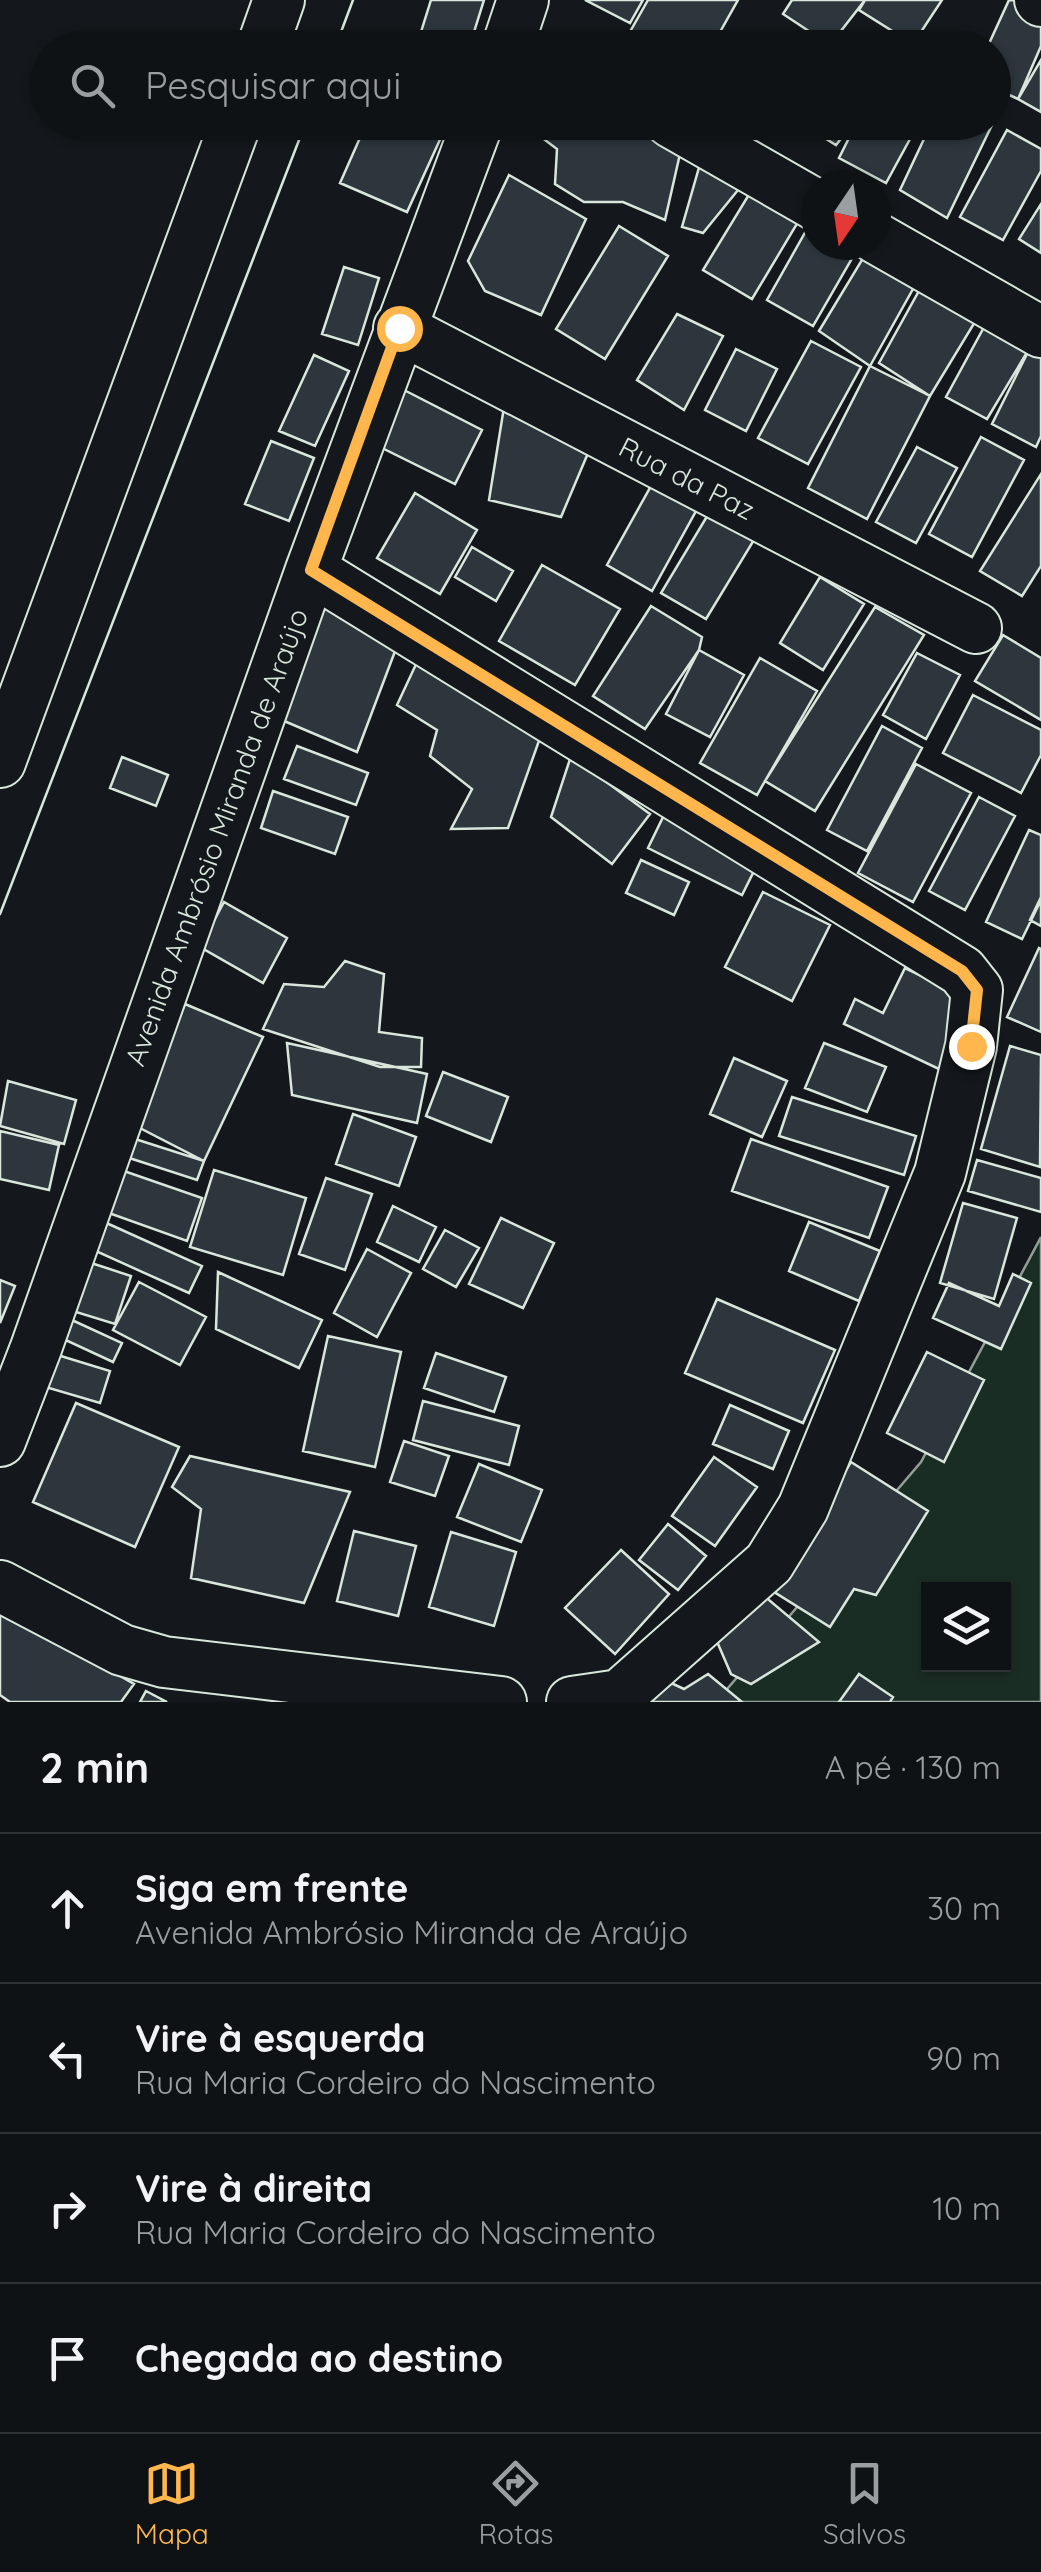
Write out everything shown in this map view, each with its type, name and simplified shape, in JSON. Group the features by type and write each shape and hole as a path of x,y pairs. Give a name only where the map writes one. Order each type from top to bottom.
{"street":[{"path":"268,30 279,0"},
{"path":"0,762 229,140"},
{"name":"Avenida Ambrósio Miranda de Araújo","path":"0,1442 311,570 471,140"},
{"path":"702,140 801,196"},
{"path":"891,247 1041,332"},
{"name":"Rua da Paz","path":"399,328 976,628"},
{"path":"311,570 962,971 977,990 971,1046 940,1173 803,1508 769,1563 620,1695 572,1702"},
{"path":"0,1586 122,1650 164,1662 502,1702"}],"green space":[{"path":"1041,1237 1041,1702 716,1702 921,1462"}],"building":[{"path":"431,0 484,0 475,30 422,30"},
{"path":"585,0 643,0 630,23"},
{"path":"648,0 738,0 721,30 631,30"},
{"path":"792,0 865,0 842,30 807,30 783,14"},
{"path":"865,0 942,0 922,30 891,30 859,10"},
{"path":"1009,0 1041,2 1041,46 1018,99 1011,96 1011,30 995,30"},
{"path":"1041,60 1041,112 1018,99"},
{"path":"1011,132 1041,149 1041,171 1003,240 960,217 1002,140 1011,140"},
{"path":"359,140 440,140 407,212 340,183"},
{"path":"545,140 674,140 682,145 665,220 623,202 584,202 555,184 557,149"},
{"path":"848,140 909,140 891,174 891,170 862,170 839,158"},
{"path":"924,140 985,140 947,218 900,190"},
{"path":"700,164 747,179 703,233 682,227"},
{"path":"509,175 586,219 541,315 485,291 468,261"},
{"path":"756,183 801,210 801,217 752,299 703,270"},
{"path":"1041,204 1041,253 1019,239"},
{"path":"619,226 668,256 605,359 556,329"},
{"path":"801,240 801,260 851,260 813,326 767,300"},
{"path":"862,260 885,260 918,280 870,366 819,331"},
{"path":"344,267 379,278 358,345 322,334"},
{"path":"925,280 981,312 930,396 879,363"},
{"path":"677,314 723,336 684,410 637,380"},
{"path":"989,318 1032,344 987,419 946,397"},
{"path":"811,341 861,367 808,464 758,438"},
{"path":"1032,344 1041,349 1041,436 1036,447 992,424"},
{"path":"736,349 777,369 746,431 705,410"},
{"path":"314,355 349,371 315,446 279,431"},
{"path":"870,366 930,396 867,519 808,488"},
{"path":"404,390 482,430 455,484 376,445"},
{"path":"505,401 591,446 561,517 489,500"},
{"path":"981,437 1024,460 972,557 929,534"},
{"path":"271,441 314,458 289,521 245,504"},
{"path":"917,447 957,468 916,543 876,522"},
{"path":"1041,474 1041,566 1022,596 980,571"},
{"path":"656,477 701,502 652,591 607,565"},
{"path":"415,493 477,530 440,594 377,558"},
{"path":"712,508 757,535 706,619 661,593"},
{"path":"472,547 513,571 496,601 455,577"},
{"path":"542,565 620,609 575,685 499,641"},
{"path":"820,577 864,604 823,670 780,643"},
{"path":"316,600 397,646 357,752 277,718"},
{"path":"651,606 702,637 699,650 645,729 593,696"},
{"path":"875,607 924,635 815,811 765,781"},
{"path":"1003,635 1041,658 1041,720 975,681"},
{"path":"699,650 744,675 710,737 666,714"},
{"path":"917,653 960,675 926,739 883,715"},
{"path":"760,658 817,691 757,795 700,763"},
{"path":"418,660 540,738 508,828 451,829 472,789 430,756 437,730 397,705"},
{"path":"973,695 1041,730 1041,755 1021,793 943,753"},
{"path":"882,726 922,748 867,851 827,830"},
{"path":"297,746 368,773 356,805 284,779"},
{"path":"571,756 650,814 612,864 551,817"},
{"path":"122,757 168,775 156,806 110,788"},
{"path":"916,764 971,793 913,902 858,873"},
{"path":"273,791 348,817 335,854 261,828"},
{"path":"979,797 1015,816 965,910 929,891"},
{"path":"666,811 761,857 742,895 648,848"},
{"path":"1029,830 1041,835 1041,900 1022,939 986,922"},
{"path":"641,860 689,882 674,915 626,893"},
{"path":"763,892 830,925 792,1001 725,967"},
{"path":"1041,897 1041,926 1030,920"},
{"path":"224,902 287,938 263,983 200,947"},
{"path":"1041,949 1041,1032 1007,1017"},
{"path":"345,961 384,974 379,1032 422,1038 421,1067 380,1067 263,1029 284,984 324,987"},
{"path":"905,968 957,993 952,1044 939,1069 844,1024 855,999 883,1013"},
{"path":"185,1004 263,1037 204,1161 134,1125"},
{"path":"287,1043 427,1074 417,1123 292,1095"},
{"path":"824,1043 886,1067 867,1112 805,1088"},
{"path":"1010,1046 1041,1055 1040,1167 981,1149"},
{"path":"734,1058 787,1081 762,1137 710,1114"},
{"path":"443,1072 508,1097 491,1142 426,1116"},
{"path":"8,1081 76,1100 64,1144 0,1126"},
{"path":"792,1097 916,1136 904,1175 779,1136"},
{"path":"353,1114 416,1137 399,1186 336,1164"},
{"path":"0,1131 59,1145 49,1190 0,1179"},
{"path":"132,1138 204,1161 197,1180 120,1155"},
{"path":"751,1139 888,1187 869,1238 732,1191"},
{"path":"977,1160 1041,1178 1041,1212 968,1191"},
{"path":"121,1170 202,1198 187,1241 106,1212"},
{"path":"214,1170 306,1198 283,1275 190,1247"},
{"path":"326,1178 372,1194 345,1270 299,1254"},
{"path":"963,1203 1017,1218 994,1299 940,1283"},
{"path":"393,1206 436,1227 419,1262 377,1242"},
{"path":"501,1218 554,1243 523,1308 469,1284"},
{"path":"102,1221 202,1266 189,1293 89,1248"},
{"path":"809,1222 880,1251 859,1301 789,1271"},
{"path":"445,1230 479,1248 456,1287 423,1269"},
{"path":"367,1249 411,1273 377,1337 334,1313"},
{"path":"79,1259 131,1276 115,1324 63,1308"},
{"path":"218,1272 322,1320 299,1368 216,1329"},
{"path":"1013,1274 1031,1283 1001,1349 933,1318 949,1283 999,1306"},
{"path":"0,1280 15,1286 0,1323"},
{"path":"139,1282 206,1317 180,1365 113,1330"},
{"path":"717,1299 835,1350 803,1423 685,1373"},
{"path":"61,1315 122,1343 113,1362 59,1337"},
{"path":"328,1336 401,1352 375,1467 303,1451"},
{"path":"927,1352 984,1380 944,1462 887,1433"},
{"path":"51,1353 110,1371 100,1403 42,1386"},
{"path":"436,1353 506,1377 494,1412 424,1388"},
{"path":"423,1401 519,1426 509,1465 413,1440"},
{"path":"76,1403 179,1447 135,1547 33,1502"},
{"path":"730,1405 789,1431 773,1469 713,1444"},
{"path":"404,1441 449,1456 435,1496 390,1482"},
{"path":"190,1456 350,1492 304,1603 191,1578 201,1509 172,1487"},
{"path":"714,1457 757,1487 715,1546 672,1516"},
{"path":"851,1462 928,1511 876,1595 854,1589 830,1627 771,1590"},
{"path":"479,1464 542,1490 521,1542 457,1517"},
{"path":"668,1524 706,1556 678,1590 639,1560"},
{"path":"354,1531 416,1546 398,1616 337,1601"},
{"path":"451,1532 516,1552 494,1626 429,1607"},
{"path":"621,1550 669,1594 615,1654 565,1608"},
{"path":"750,1584 819,1642 751,1684 731,1674 712,1630"},
{"path":"0,1607 134,1684 121,1702 10,1702 0,1695"},
{"path":"708,1674 742,1702 626,1702 656,1676 684,1689"},
{"path":"859,1674 893,1697 890,1702 839,1702"},
{"path":"146,1691 167,1702 140,1702"}],"tram line":[{"path":"342,30 353,0"},
{"path":"0,914 299,140"}],"route":[{"path":"399,328 311,570 962,971 977,990 971,1046"}]}
